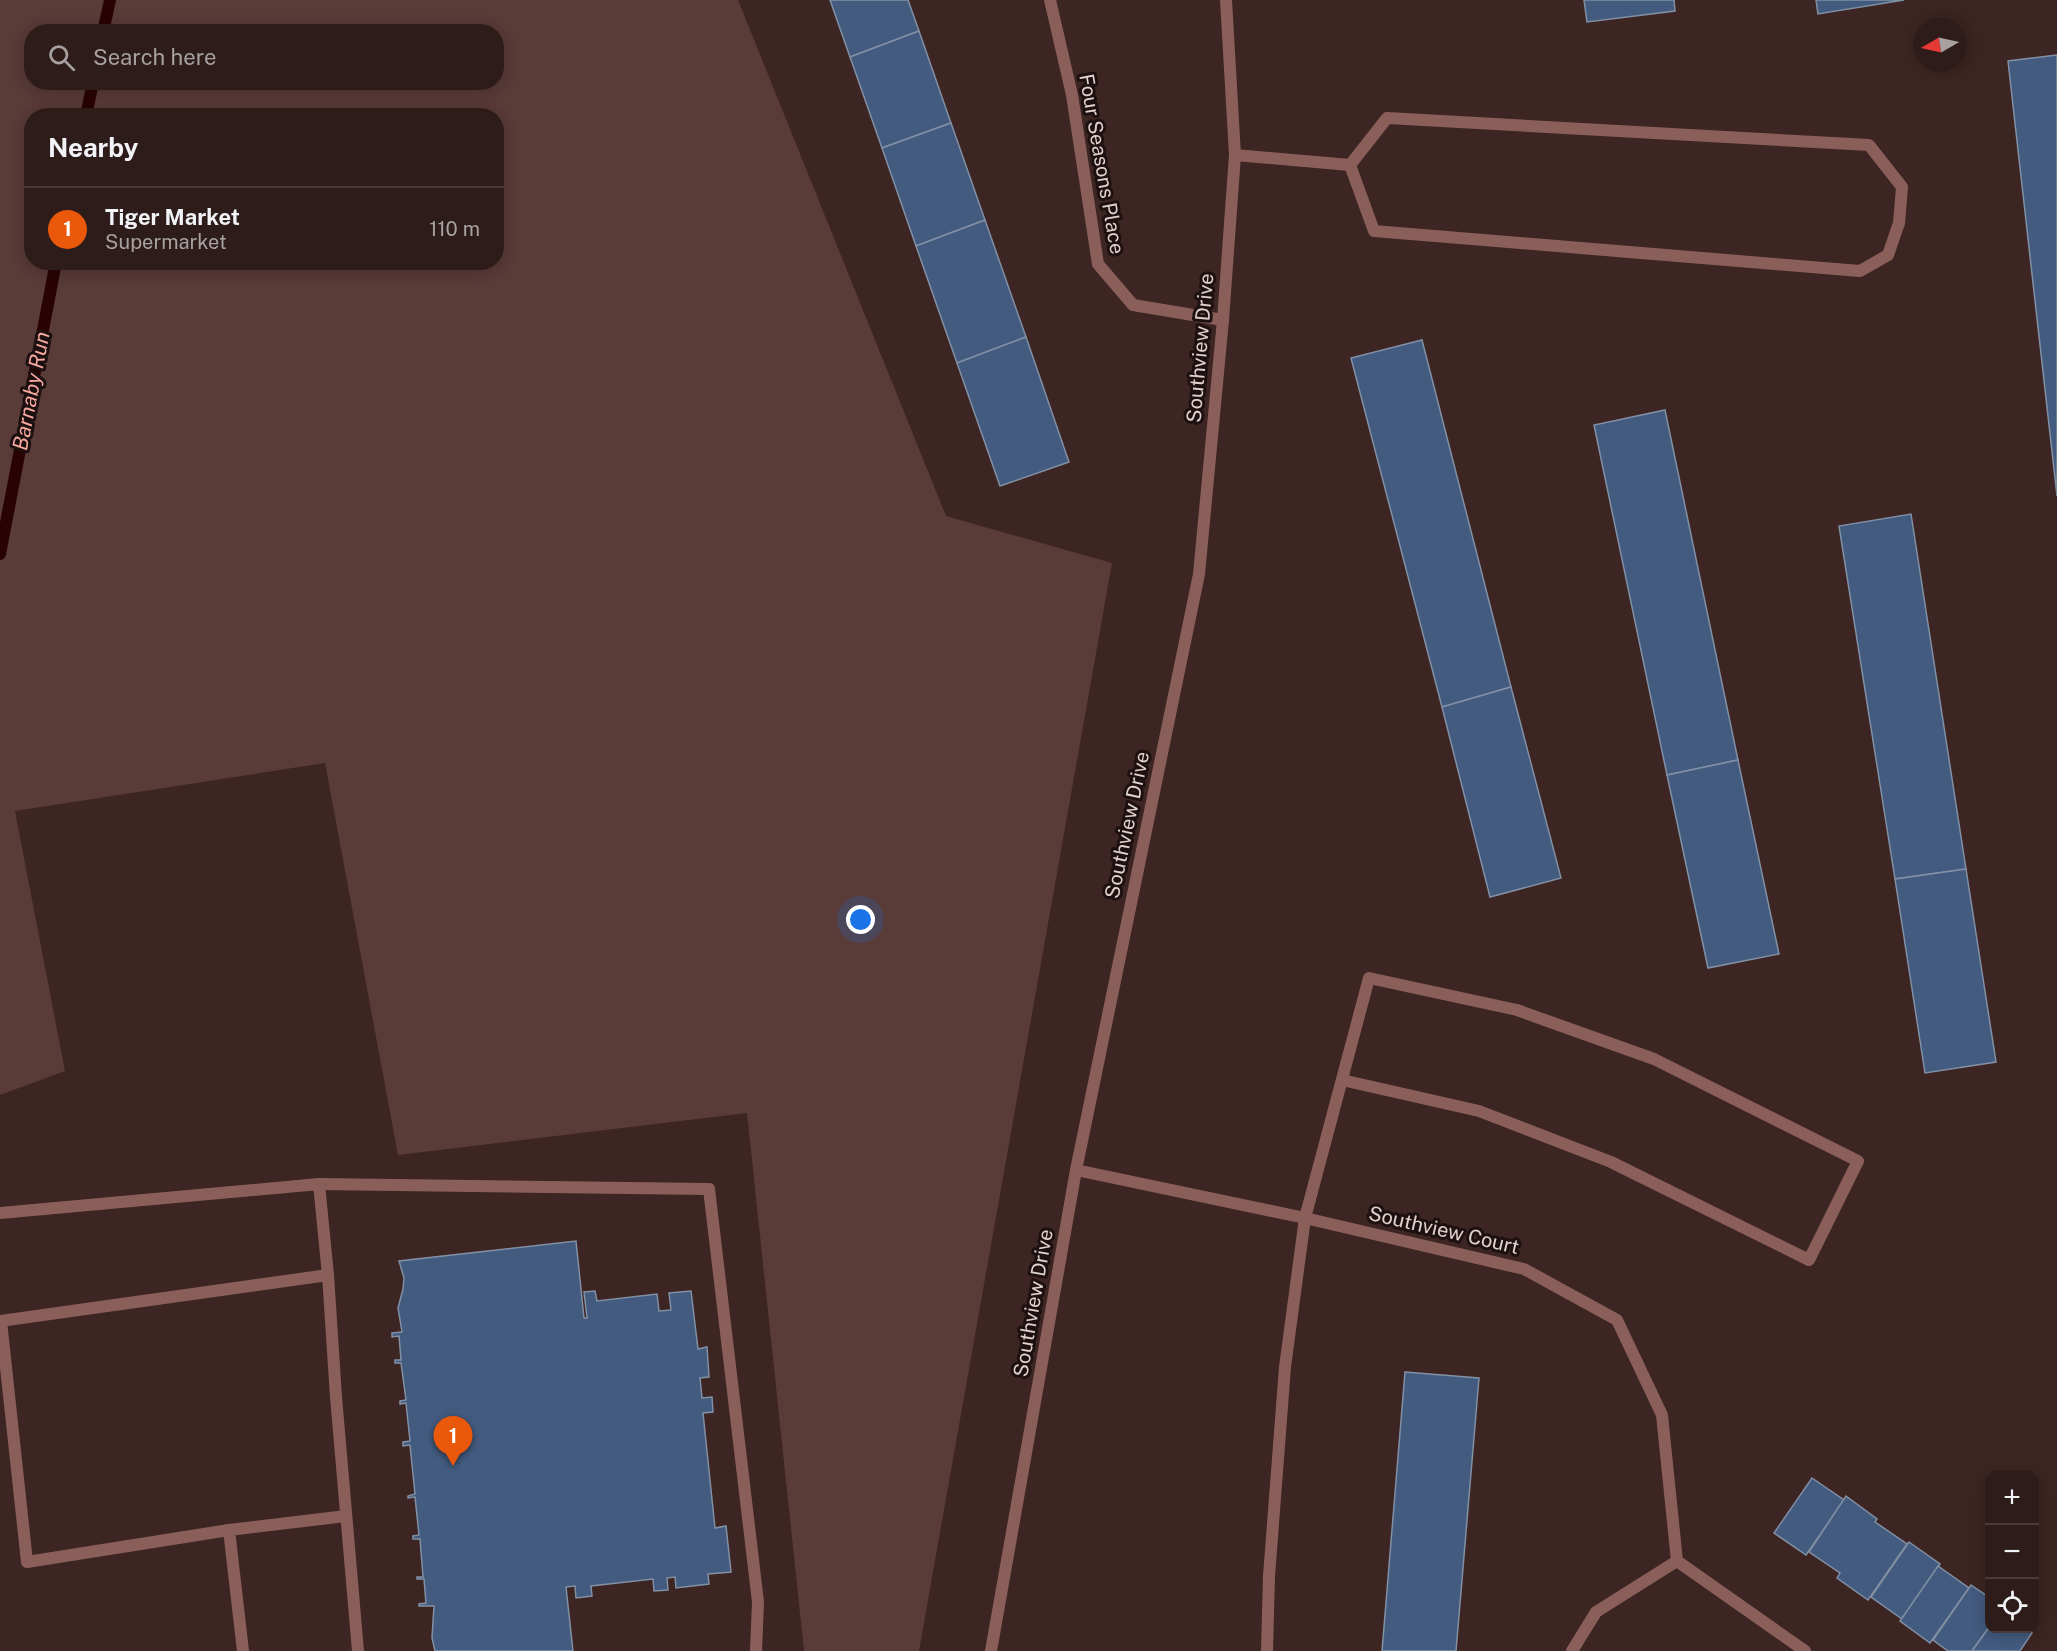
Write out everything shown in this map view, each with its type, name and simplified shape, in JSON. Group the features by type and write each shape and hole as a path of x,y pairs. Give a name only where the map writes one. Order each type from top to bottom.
{"street":[{"name":"Four Seasons Place","path":"1050,0 1072,95 1098,264 1133,305 1223,320"},
{"name":"Southview Drive","path":"991,1651 1076,1170 1199,574 1223,320 1235,155 1226,0"},
{"path":"1387,118 1869,145 1902,187 1899,223 1888,255 1860,271 1374,231 1350,165 1387,118"},
{"path":"1235,155 1350,165"},
{"path":"1267,1651 1269,1576 1285,1367 1305,1218 1369,978 1517,1010 1654,1059 1858,1161 1809,1260 1611,1162 1479,1111 1342,1080"},
{"name":"Southview Court","path":"1076,1170 1305,1218 1524,1269 1617,1320 1662,1415 1677,1561"},
{"path":"0,1213 319,1184 709,1189 758,1602 756,1651"},
{"path":"319,1184 358,1651"},
{"path":"328,1275 0,1321 27,1562 229,1530 346,1516"},
{"path":"229,1530 243,1651"},
{"path":"1572,1651 1596,1612 1677,1561 1805,1651"}],"shaded area":[{"path":"0,0 738,0 946,516 1112,563 919,1651 804,1651 747,1113 398,1155 325,763 15,811 65,1071 0,1095"}],"building":[{"path":"830,0 908,0 919,31 850,57"},
{"path":"1584,0 1674,0 1675,11 1587,22"},
{"path":"1816,0 1904,0 1818,14"},
{"path":"919,31 951,123 882,148 850,57"},
{"path":"2057,55 2057,496 2008,61"},
{"path":"951,123 985,220 916,246 882,148"},
{"path":"985,220 1026,337 957,363 916,246"},
{"path":"1026,337 1069,462 1000,486 957,363"},
{"path":"1422,340 1511,687 1442,707 1351,358"},
{"path":"1665,410 1738,760 1667,775 1594,425"},
{"path":"1911,514 1966,869 1895,879 1839,526"},
{"path":"1511,687 1561,878 1490,897 1442,707"},
{"path":"1738,760 1779,954 1708,968 1667,775"},
{"path":"1966,869 1996,1062 1925,1073 1895,879"},
{"path":"576,1241 584,1318 587,1318 584,1292 595,1291 597,1301 657,1294 659,1311 671,1310 669,1293 691,1291 698,1349 707,1347 709,1377 700,1378 702,1398 712,1397 713,1412 703,1413 715,1528 726,1526 731,1572 708,1574 709,1584 676,1588 675,1577 667,1578 668,1590 654,1591 653,1579 591,1586 592,1596 576,1598 575,1586 566,1587 573,1651 435,1651 432,1638 434,1606 419,1606 419,1604 426,1603 424,1579 417,1579 417,1577 423,1577 420,1539 413,1539 413,1536 419,1535 415,1497 408,1498 415,1494 410,1445 403,1446 403,1442 410,1441 406,1403 400,1404 400,1401 406,1400 401,1363 395,1363 395,1360 401,1360 399,1336 392,1337 392,1333 402,1332 398,1308 404,1278 399,1261"},
{"path":"1405,1372 1479,1378 1456,1651 1382,1651"},
{"path":"1812,1478 1844,1500 1806,1555 1774,1533"},
{"path":"1846,1496 1877,1519 1875,1522 1907,1544 1868,1600 1837,1578 1840,1573 1809,1552"},
{"path":"1909,1542 1940,1564 1902,1619 1871,1597"},
{"path":"1938,1566 1969,1588 1930,1643 1900,1621"},
{"path":"1971,1585 1985,1595 1985,1633 1972,1651 1948,1651 1933,1640"},
{"path":"1985,1633 2032,1633 2020,1651 1972,1651"}],"waterway":[{"name":"Barnaby Run","path":"105,24 110,0"},
{"name":"Barnaby Run","path":"88,108 91,90"},
{"name":"Barnaby Run","path":"0,554 54,270"}],"place":[{"name":"Tiger Market","path":"453,1466"}]}
